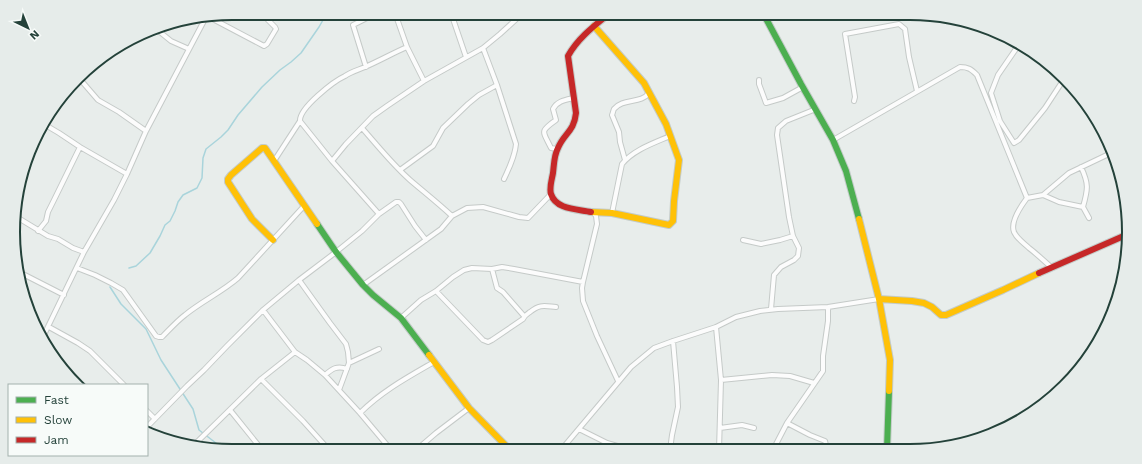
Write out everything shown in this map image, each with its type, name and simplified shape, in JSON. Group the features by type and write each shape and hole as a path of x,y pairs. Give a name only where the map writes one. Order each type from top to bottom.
{"street":[{"path":"215,20 264,46 267,44 276,29 268,20"},
{"path":"363,20 353,25 366,67"},
{"path":"398,20 408,47 424,81"},
{"path":"453,20 466,57"},
{"path":"332,161 373,116 424,81 483,48 515,20"},
{"path":"594,26 644,83 666,124 679,160 673,221 670,225 612,213 593,212 565,207 557,204 552,194 551,187 557,149 572,128 576,113 568,56 577,43 594,26 601,20"},
{"path":"767,20 833,140 848,178 880,299 890,360 887,444"},
{"path":"46,333 84,252 114,200 146,131 203,22"},
{"path":"854,101 855,97 845,34 899,24 905,30 909,57 917,91"},
{"path":"160,32 171,41 189,48"},
{"path":"274,161 300,121 299,117 310,103 325,89 344,76 408,47"},
{"path":"483,48 497,85 516,144 512,162 504,180"},
{"path":"1016,48 998,76 991,93 1000,121 1014,143 1019,140 1045,108 1061,83"},
{"path":"833,140 960,67 966,67 971,69 977,76 1027,198"},
{"path":"759,80 759,84 766,102 783,98 803,87"},
{"path":"82,82 98,100 119,112 146,131"},
{"path":"400,170 433,146 443,128 468,104 479,95 497,85"},
{"path":"625,160 619,132 612,115 614,108 630,101 646,97 649,93"},
{"path":"557,149 551,148 544,137 544,130 556,120 553,109 555,104 560,101 574,98"},
{"path":"772,309 774,274 781,267 798,256 799,248 793,236 789,217 778,128 786,121 816,109"},
{"path":"300,121 332,161 379,214"},
{"path":"48,127 127,174"},
{"path":"362,128 384,154 409,179 452,216"},
{"path":"612,213 622,164 625,160 637,151 670,136"},
{"path":"38,231 46,221 48,212 80,147"},
{"path":"273,240 252,219 228,182 231,175 262,148 266,149 336,252 363,285 401,318 469,408 504,444"},
{"path":"1050,267 1030,248 1020,241 1014,233 1012,225 1019,208 1027,198 1043,195 1070,173 1107,155"},
{"path":"1081,167 1086,177 1088,188 1083,207"},
{"path":"363,285 441,229 452,216 467,208 483,207 528,218 552,194"},
{"path":"1043,195 1059,202 1083,207 1090,218"},
{"path":"148,426 263,310 336,252 379,214 396,202 399,202 426,240"},
{"path":"77,268 95,275 123,290 156,336 159,337 186,314 229,286 238,278 304,206"},
{"path":"593,212 596,216 597,224 583,282 583,301 597,336 618,381"},
{"path":"20,219 38,231 84,252"},
{"path":"743,240 761,244 793,236"},
{"path":"565,444 631,366 654,348 716,328 736,317 772,309 828,307 880,299 909,300 925,303 932,306 941,315 946,314 1003,290 1050,267 1122,237"},
{"path":"401,318 421,300 436,291 453,277 464,270 472,268 514,268 583,282"},
{"path":"492,269 498,288 524,316"},
{"path":"24,275 64,295"},
{"path":"299,280 346,344 349,363 339,390"},
{"path":"436,291 483,340 488,342 523,319 524,316 537,306 541,305 556,307"},
{"path":"776,444 787,423 822,370 828,321 828,307"},
{"path":"263,310 295,352 325,375 386,444"},
{"path":"49,327 90,351 123,384"},
{"path":"716,328 721,380 719,444"},
{"path":"671,444 678,407 673,341"},
{"path":"349,363 379,349"},
{"path":"198,441 261,379 295,352"},
{"path":"360,413 386,390 434,362"},
{"path":"325,375 336,367 347,369"},
{"path":"721,380 772,375 790,376 814,383"},
{"path":"261,379 324,444"},
{"path":"422,444 469,408"},
{"path":"230,410 257,444"},
{"path":"148,412 155,419"},
{"path":"787,423 825,442 826,444"},
{"path":"720,428 742,425 754,428"},
{"path":"579,429 610,444"}],"waterway":[{"path":"129,268 136,266 150,253 165,225 170,221 178,202 183,195 197,188 202,178 203,158 206,149 228,130 238,115 262,87 301,53 323,20"},
{"path":"110,287 121,304 146,329 161,360 193,409 199,430 217,444"}],"traffic: fast":[{"path":"767,20 833,140 846,171 859,219"},
{"path":"317,224 336,252 363,285 401,318 429,355"},
{"path":"887,444 889,391"}],"traffic: slow":[{"path":"591,212 612,213 669,225 673,221 679,160 666,124 644,83 594,26"},
{"path":"273,240 252,219 228,182 231,175 262,148 265,148 317,224"},
{"path":"859,219 879,299 890,360 889,391"},
{"path":"879,299 924,303 932,307 941,315 946,315 1039,273"},
{"path":"429,355 469,408 504,444"}],"traffic: jam":[{"path":"591,212 562,206 554,199 550,192 550,186 557,151 560,143 571,128 576,113 568,56 581,38 602,20"},
{"path":"1039,273 1122,237"}]}
